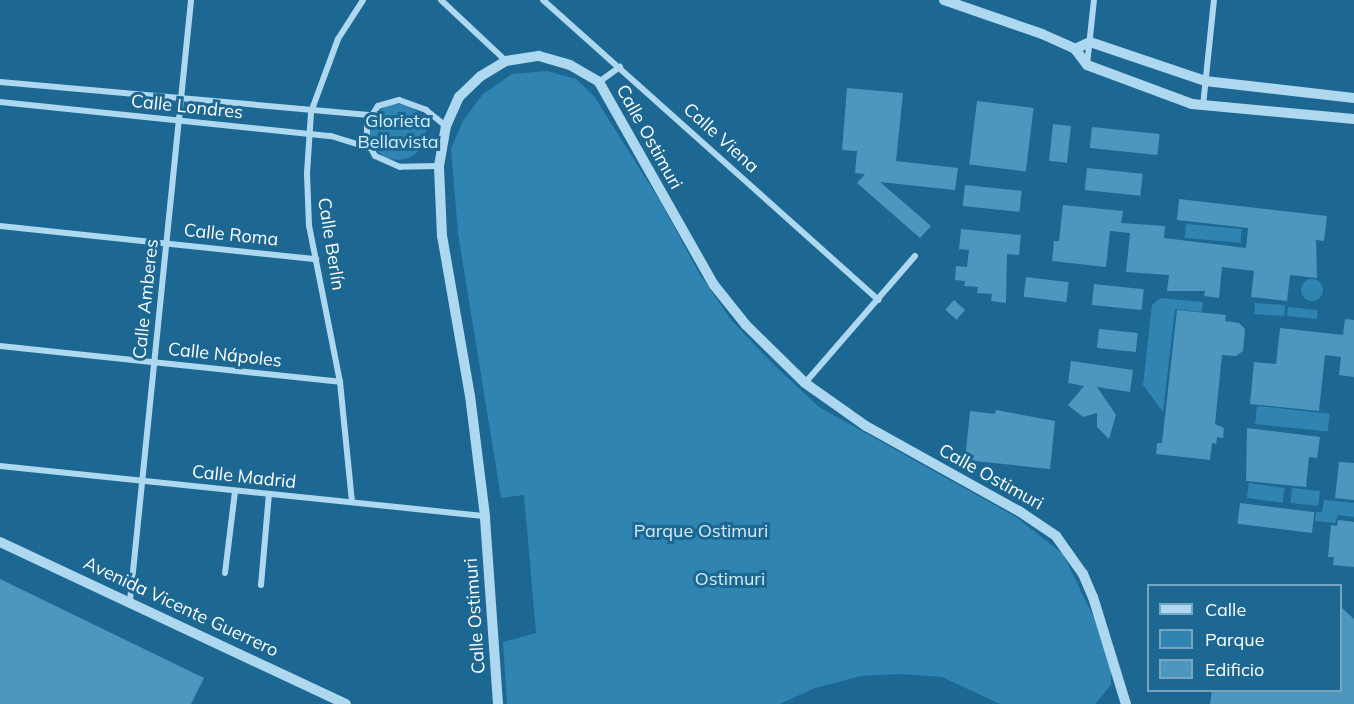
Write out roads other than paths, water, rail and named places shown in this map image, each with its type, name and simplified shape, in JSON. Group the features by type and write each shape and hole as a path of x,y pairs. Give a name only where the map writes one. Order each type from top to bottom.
{"street":[{"name":"Calle Amberes","path":"130,601 191,0"},
{"name":"Calle Berlín","path":"352,502 340,382 307,203 311,112 338,39 363,0"},
{"path":"441,0 506,61"},
{"name":"Calle Viena","path":"543,0 878,300"},
{"path":"944,0 975,4 1075,49 1087,65 1203,106 1354,119"},
{"path":"1087,65 1094,0"},
{"path":"1203,106 1214,0"},
{"path":"1075,49 1090,42 1205,81 1354,98"},
{"name":"Calle Ostimuri","path":"498,704 485,516 470,396 442,236 439,166 447,126 459,97 481,76 506,61 539,56 554,59 599,82 617,108 714,285 746,326 805,383 866,426 1019,511 1056,536 1083,574 1093,597 1126,704"},
{"path":"599,82 620,67"},
{"name":"Calle Londres","path":"0,82 311,112 369,115"},
{"path":"370,148 366,127 369,115 378,106 399,100 426,110 447,126"},
{"name":"Calle Londres","path":"0,102 346,138 370,148 375,156 400,166 439,166"},
{"name":"Calle Roma","path":"0,226 316,259"},
{"path":"805,383 915,256"},
{"name":"Calle Nápoles","path":"0,346 340,382"},
{"name":"Calle Madrid","path":"0,466 485,516"},
{"path":"225,573 235,491"},
{"path":"261,585 269,494"},
{"name":"Avenida Vicente Guerrero","path":"0,542 346,704"}],"park label":[{"name":"Glorieta Bellavista","path":"398,132"},
{"name":"Parque Ostimuri","path":"701,531"},
{"name":"Ostimuri","path":"730,579"}]}
